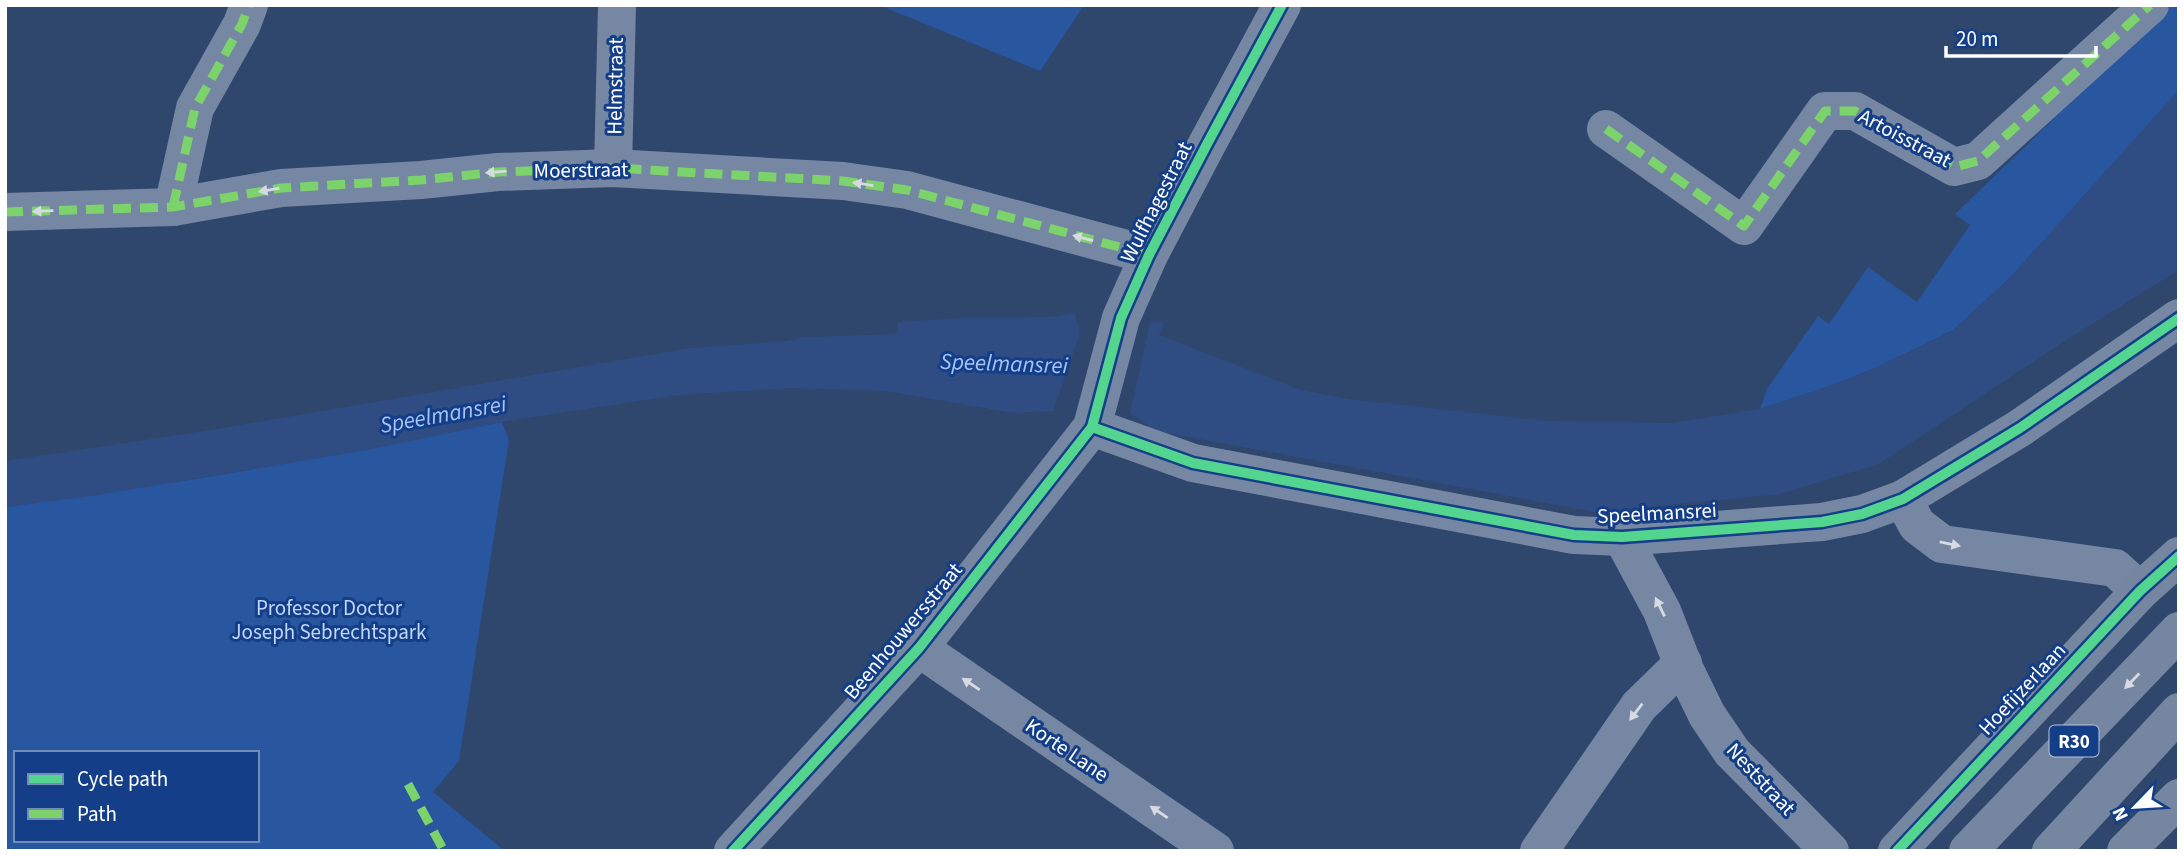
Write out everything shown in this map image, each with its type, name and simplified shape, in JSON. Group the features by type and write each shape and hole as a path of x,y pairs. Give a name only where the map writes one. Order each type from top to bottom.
{"main road":[{"name":"Hoefijzerlaan","path":"1897,851 2140,591 2179,556"},
{"name":"R30","path":"1968,851 2179,631"},
{"name":"R30","path":"2051,851 2179,712"},
{"path":"2126,851 2179,798"}],"street":[{"path":"173,207 195,108 242,24 249,5"},
{"name":"Helmstraat","path":"613,168 617,5"},
{"name":"Wulfhagestraat","path":"1094,420 1121,318 1149,255 1282,5"},
{"name":"Artoisstraat","path":"1606,129 1744,226 1825,111 1855,111 1954,167 1978,162 2150,5"},
{"name":"Moerstraat","path":"5,212 173,207 281,188 421,180 498,172 613,168 843,181 894,188 1149,255"},
{"name":"Speelmansrei","path":"1094,420 1193,463 1574,535 1622,537 1822,523 1862,514 1903,499 2020,428 2179,318"},
{"name":"Beenhouwersstraat","path":"733,851 919,649 1094,420"},
{"path":"1903,499 1917,525 1942,544 2115,568 2140,591"},
{"name":"Neststraat","path":"1622,537 1662,611 1707,715 1732,752 1830,851"},
{"name":"Korte Lane","path":"919,649 1215,851"},
{"path":"1539,851 1639,706 1683,663"}],"green space":[{"path":"879,5 1084,5 1040,71"},
{"path":"2172,5 2179,5 2179,90 2010,278 1952,331 1873,369 1760,409 1767,389 1818,316 1829,324 1868,267 1917,302 1970,225 1955,214"},
{"name":"Professor Doctor Joseph Sebrechtspark","path":"502,422 509,440 459,761 433,792 505,851 5,851 5,507 317,458"}],"water":[{"path":"2179,90 2179,270 2063,342 1879,464 1780,494 1595,512 1156,431 1130,413 1013,413 886,391 791,388 678,395 502,422 367,450 98,495 5,507 5,461 211,430 690,348 787,341 803,337 896,334 898,322 962,318 1052,317 1075,313 1080,331 1165,321 1159,335 1301,390 1349,399 1547,421 1672,423 1760,409 1873,369 1952,331 2010,278"}],"pier":[{"path":"1075,313 1078,314 1082,327 1137,321 1150,323 1130,413 1053,411 1080,333"}],"marked path":[{"path":"173,207 195,108 242,24 249,5"},
{"path":"1606,129 1744,226 1825,111 1855,111 1954,167 1978,161 2150,5"},
{"path":"5,212 173,207 281,188 421,180 498,172 613,168 843,181 907,190 1149,255"},
{"path":"408,784 444,851"}],"cycle path":[{"path":"733,851 919,648 1092,427 1121,318 1149,255 1282,5"},
{"path":"1092,427 1193,463 1574,535 1622,537 1822,522 1862,514 1903,499 2020,428 2179,318"},
{"path":"1897,851 2140,591 2179,556"}]}
